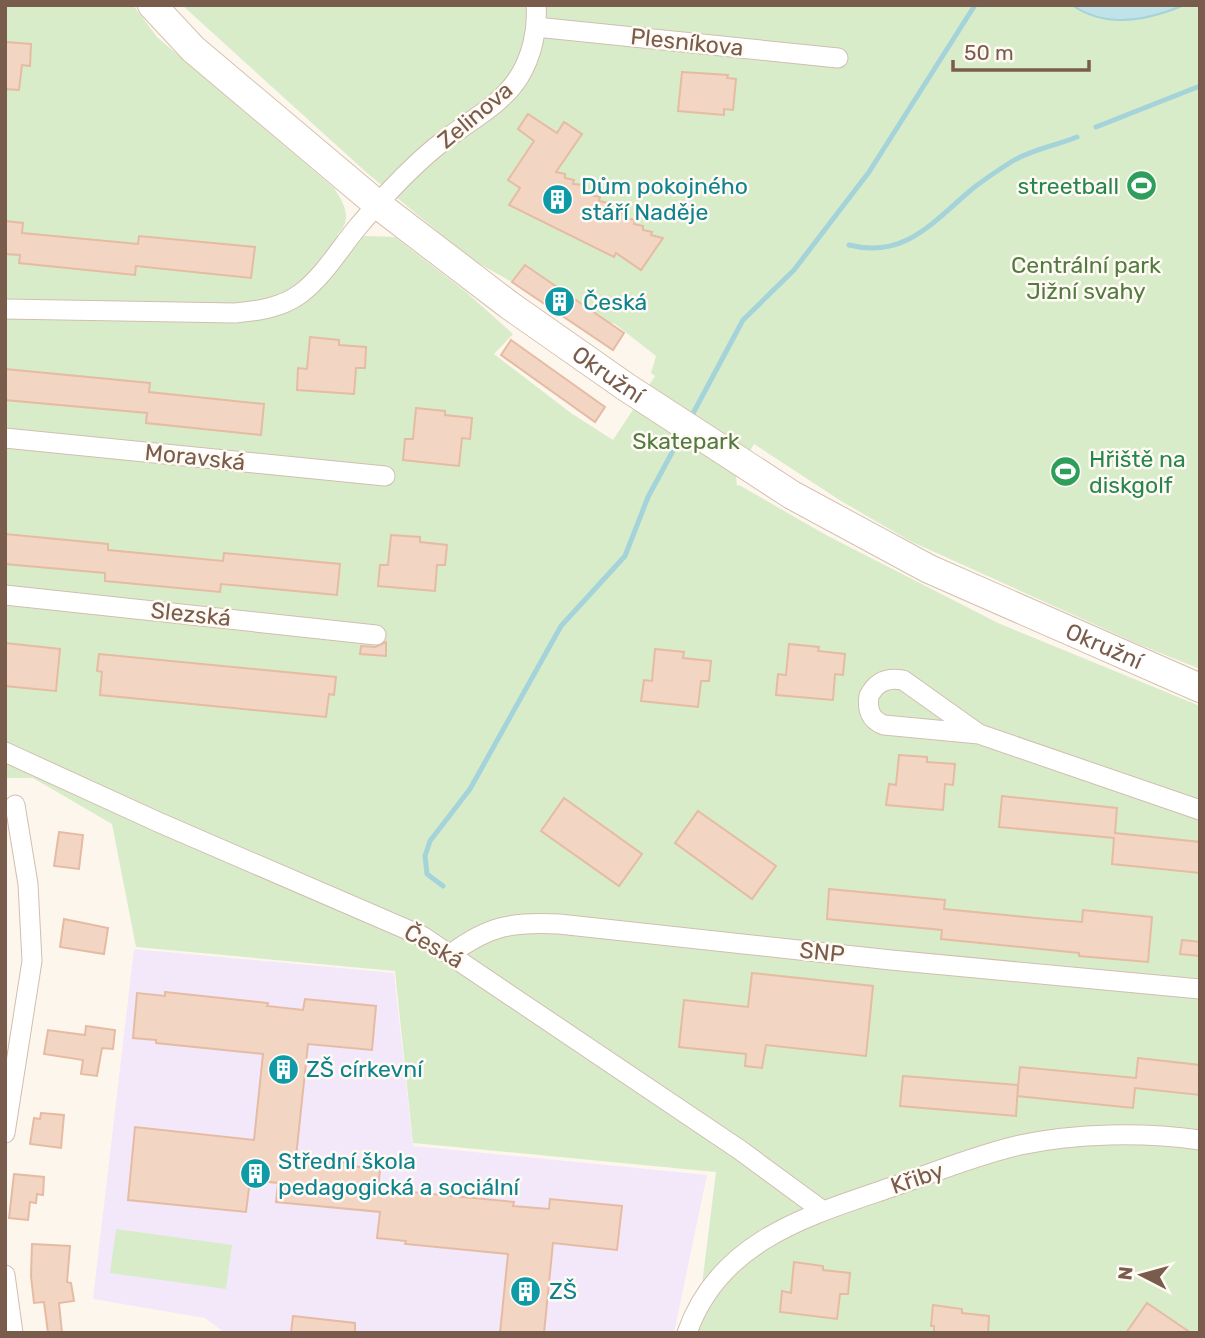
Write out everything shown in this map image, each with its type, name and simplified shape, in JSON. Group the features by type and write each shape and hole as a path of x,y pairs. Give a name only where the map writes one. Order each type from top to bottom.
{"street":[{"name":"Okružní","path":"152,5 193,49 377,204 509,305 626,387 778,486 929,569 1200,688"},
{"name":"Zelinova","path":"377,204 445,139 490,109 505,95 525,65 536,27 536,5"},
{"name":"Plesníkova","path":"536,27 838,58"},
{"path":"5,309 234,313 276,306 292,299 310,285 377,204"},
{"name":"Moravská","path":"5,438 385,477"},
{"name":"Slezská","path":"5,595 376,635"},
{"path":"979,734 902,680 890,678 882,681 869,696 870,714 884,725 979,734 1200,810"},
{"name":"Česká","path":"5,752 158,822 422,936 740,1150 823,1211"},
{"path":"5,1133 32,961 29,884 15,805"},
{"name":"SNP","path":"451,954 468,942 496,929 521,923 559,924 891,960 1200,989"},
{"name":"Křiby","path":"687,1333 704,1296 730,1264 765,1238 823,1211 978,1157 1021,1145 1087,1135 1200,1140"},
{"path":"5,1275 13,1333"}],"shaded area":[{"path":"134,949 394,973 413,1146 707,1175 674,1333 225,1333 205,1318 93,1299"}],"green space":[{"path":"5,5 133,5 157,37 334,188 346,212 345,223 337,235 395,237 466,292 513,334 494,354 571,413 613,440 655,376 651,373 656,356 615,324 607,322 525,265 512,282 471,259 367,173 182,5 1200,5 1200,669 1138,644 910,541 841,501 754,444 736,477 737,486 998,623 1200,706 1200,1125 1197,1125 1200,1126 1200,1333 696,1333 716,1172 413,1143 395,971 136,947 112,824 33,778 5,778"},
{"path":"116,1229 232,1245 226,1289 110,1273"}],"water":[{"path":"1072,5 1184,5 1157,15 1113,20 1085,13"}],"building":[{"path":"5,42 31,44 30,66 22,65 19,90 5,89"},
{"path":"682,72 728,75 727,78 736,79 733,110 724,109 724,115 678,111"},
{"name":"Dům pokojného stáří Naděje","path":"528,114 557,133 564,122 582,134 556,172 574,180 573,184 583,185 582,189 591,191 590,195 609,203 608,207 617,208 616,212 626,214 625,218 635,220 634,224 643,226 643,230 652,232 651,235 663,238 641,270 616,253 614,257 509,205 520,188 508,180 534,141 518,129"},
{"path":"5,221 23,223 22,233 138,244 139,236 255,247 251,278 136,266 135,275 19,263 20,255 5,254"},
{"name":"Česká","path":"525,265 624,333 613,350 512,282"},
{"path":"310,337 339,340 339,345 366,347 365,368 356,368 354,394 297,390 298,368 307,369"},
{"name":"Česká","path":"511,340 605,407 595,422 501,355"},
{"path":"5,369 150,383 149,392 264,404 261,435 146,423 147,413 5,400"},
{"path":"416,408 445,411 445,415 472,418 470,439 462,438 459,466 403,460 405,439 413,439"},
{"path":"5,534 108,544 108,550 223,561 224,553 340,564 337,595 221,584 220,592 105,581 105,573 5,564"},
{"path":"391,535 420,537 420,542 447,545 445,565 437,565 435,591 378,586 380,565 388,565"},
{"path":"386,642 386,656 360,654 361,646 375,647"},
{"path":"5,643 60,649 56,691 5,686"},
{"path":"789,644 819,647 818,651 845,654 843,675 835,674 833,700 776,695 778,674 786,675"},
{"path":"655,649 684,652 683,658 711,661 709,681 701,681 698,707 641,701 644,680 652,681"},
{"path":"99,654 336,677 334,695 329,694 326,717 100,695 102,672 97,671"},
{"path":"899,755 927,757 927,762 955,764 953,785 945,784 943,810 886,805 889,784 896,785"},
{"path":"1002,796 1117,808 1115,833 1200,842 1200,873 1112,864 1114,838 999,827"},
{"path":"564,798 642,854 619,886 541,831"},
{"path":"698,811 776,866 752,899 675,843"},
{"path":"59,832 83,835 79,869 54,866"},
{"path":"829,889 945,900 944,909 1035,918 1082,922 1083,910 1152,917 1148,962 941,939 942,930 827,919"},
{"path":"64,919 108,928 104,954 60,947"},
{"path":"1182,940 1200,942 1200,956 1180,954"},
{"path":"752,973 873,986 866,1056 766,1045 762,1068 745,1066 746,1054 679,1047 684,1000 748,1007"},
{"path":"165,992 268,1003 267,1006 303,1010 305,999 376,1006 372,1050 308,1044 296,1157 380,1169 378,1191 381,1193 411,1196 412,1192 514,1202 513,1206 549,1209 550,1199 622,1206 617,1250 553,1243 544,1333 500,1333 508,1254 405,1244 406,1241 377,1238 380,1212 276,1202 278,1183 250,1180 246,1212 128,1200 135,1127 254,1140 263,1054 156,1043 156,1040 133,1038 137,993 165,996"},
{"path":"86,1026 115,1030 113,1049 102,1048 97,1076 81,1074 83,1060 44,1054 48,1030 85,1035"},
{"path":"1138,1058 1200,1065 1200,1095 1135,1088 1133,1108 1017,1096 1020,1067 1136,1078"},
{"path":"903,1076 1018,1085 1016,1116 900,1106"},
{"path":"41,1113 64,1115 61,1148 30,1144 34,1118 40,1119"},
{"path":"14,1174 44,1177 43,1195 37,1194 36,1203 30,1202 28,1220 9,1218"},
{"path":"32,1244 70,1246 67,1282 71,1283 74,1301 59,1303 62,1333 48,1333 44,1302 34,1303"},
{"path":"794,1262 823,1266 823,1270 850,1273 848,1294 840,1294 837,1319 780,1312 782,1291 791,1293"},
{"path":"1147,1303 1191,1333 1126,1333"},
{"path":"933,1305 962,1309 962,1313 989,1316 988,1333 934,1333 934,1326 931,1326"},
{"path":"293,1316 355,1323 355,1333 291,1333"}],"waterway":[{"path":"690,419 743,320 794,270 869,172 975,5"},
{"path":"1096,127 1200,86"},
{"path":"849,245 886,247 916,235 976,186 1011,162 1034,151 1077,137"},
{"path":"443,886 427,874 425,856 430,841 470,789 561,626 625,556 648,497 682,434"}],"place":[{"name":"streetball","path":"1142,186"},
{"name":"Dům pokojného stáří Naděje","path":"558,199"},
{"name":"Česká","path":"560,302"},
{"name":"Hřiště na diskgolf","path":"1066,472"},
{"name":"ZŠ církevní","path":"283,1069"},
{"name":"Střední škola pedagogická a sociální","path":"255,1174"},
{"name":"ZŠ","path":"526,1291"}],"park label":[{"name":"Centrální park Jižní svahy","path":"1086,278"},
{"name":"Skatepark","path":"686,441"}]}
